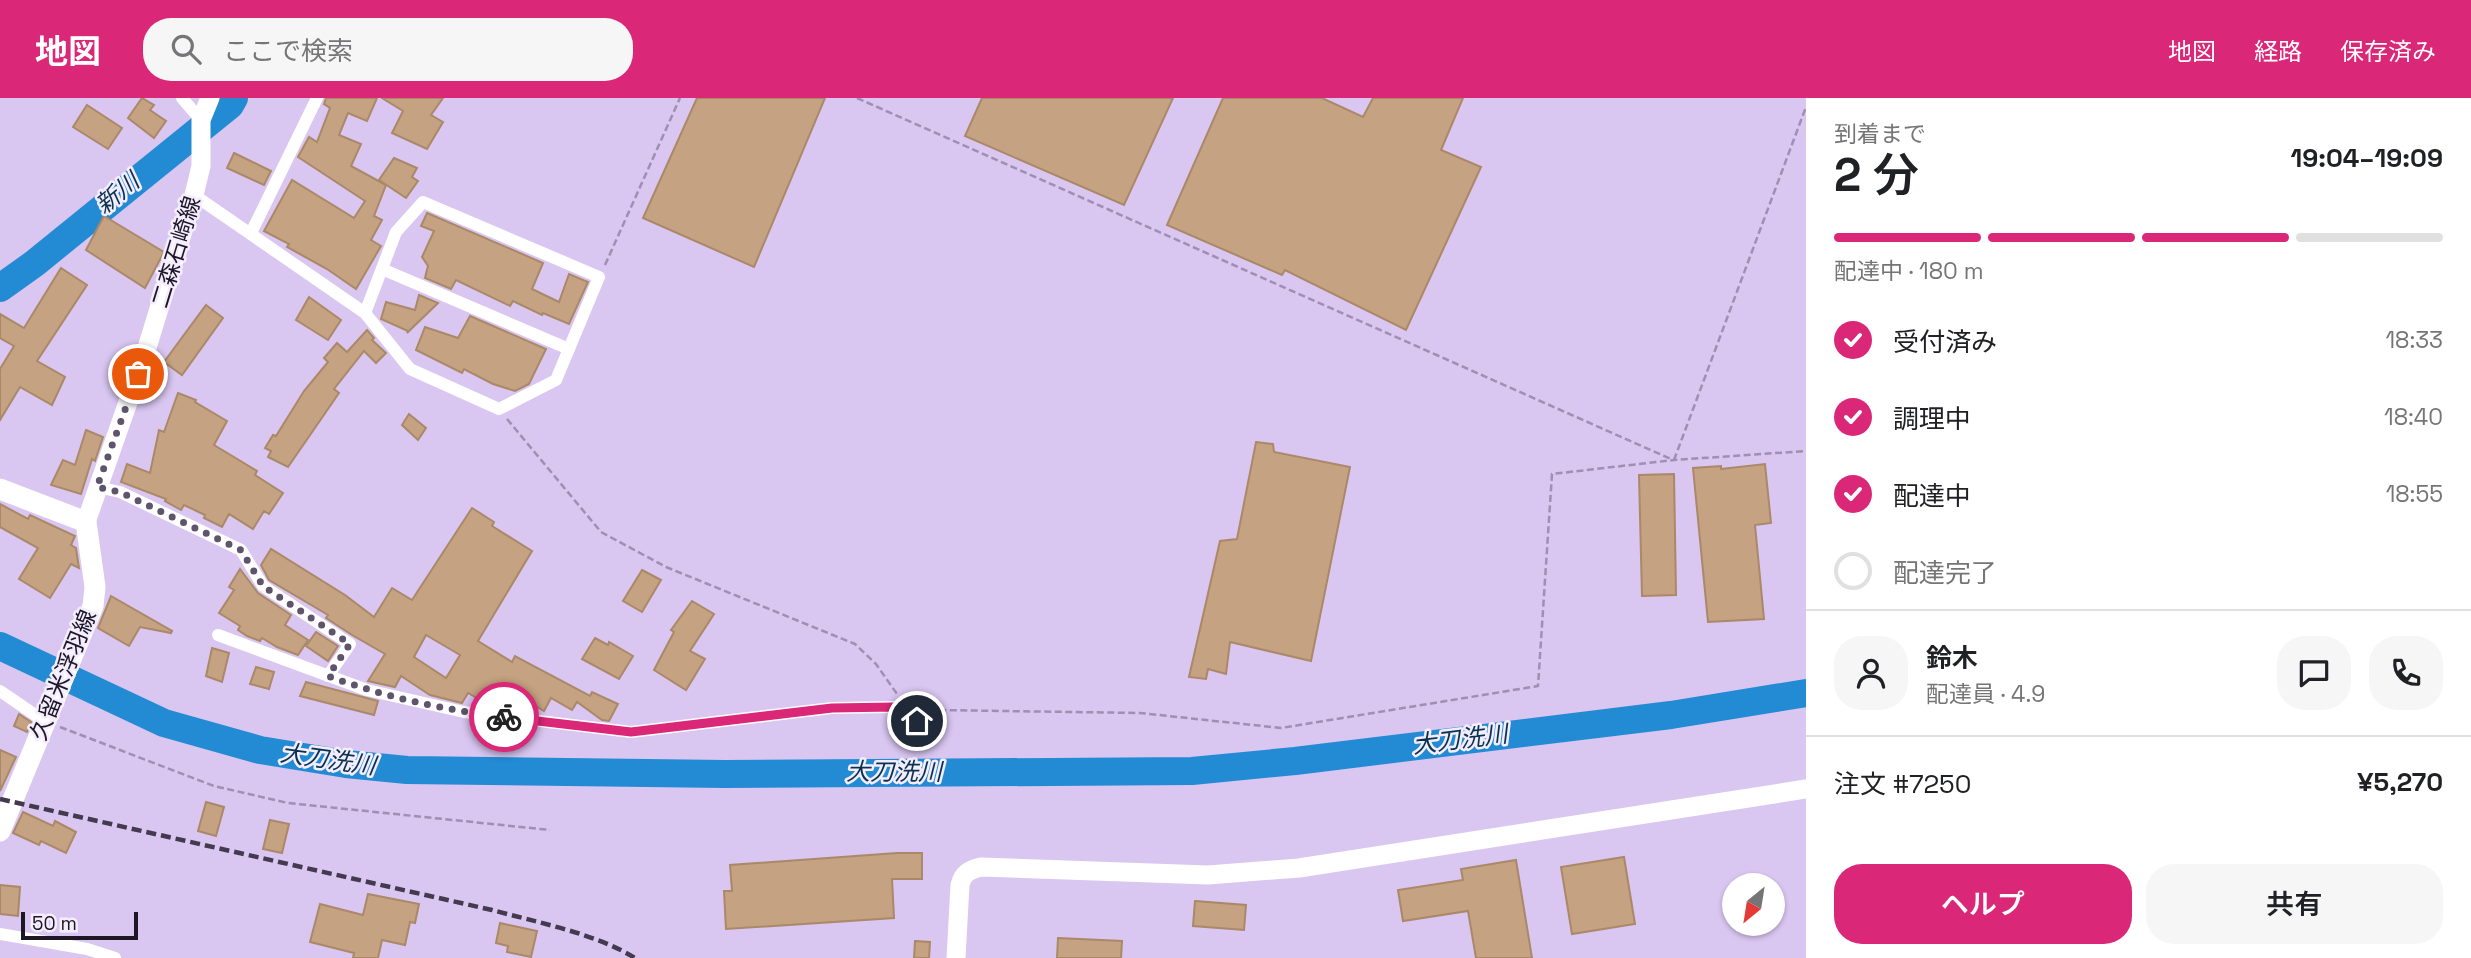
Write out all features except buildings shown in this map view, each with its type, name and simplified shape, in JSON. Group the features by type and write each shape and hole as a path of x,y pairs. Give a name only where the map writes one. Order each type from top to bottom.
{"main road":[{"path":"0,489 86,522"},
{"name":"久留米浮羽線","path":"0,831 93,606 94,587 86,522"}],"street":[{"path":"182,98 201,120"},
{"name":"二森石崎線","path":"86,522 146,351 194,195 201,166 201,120 210,98"},
{"path":"251,233 317,98"},
{"path":"194,195 365,313 410,369 499,410 556,380 599,277 423,202 396,232 365,313"},
{"path":"382,269 569,349"},
{"path":"97,487 120,492 241,550 263,586 350,644 328,676"},
{"path":"218,635 367,690 464,712 631,732 832,708 894,707 917,721"},
{"path":"0,691 45,719"},
{"path":"956,958 962,876 971,869 981,867 1208,875 1299,868 1806,789"},
{"path":"0,934 87,949 114,958"}],"path":[{"path":"599,277 680,98"},
{"path":"857,98 1674,460"},
{"path":"1674,460 1806,107"},
{"path":"499,410 601,532 666,567 855,645 876,664 917,721 936,710 1127,713 1281,728 1538,686 1552,474 1674,460 1806,451"},
{"path":"45,719 214,786 288,803 551,830"}],"waterway":[{"name":"新川","path":"0,288 35,263 230,105 234,98"},
{"name":"大刀洗川","path":"0,646 164,723 260,750 346,764 407,770 725,774 1192,771 1671,715 1806,693"}],"railway":[{"path":"0,799 492,910 585,935 635,958"}],"way so far":[{"path":"138,374 97,487 120,492 241,550 263,586 350,644 328,676 367,690 464,712 504,717"}],"route":[{"path":"504,717 631,732 832,708 894,707 917,721"}]}
